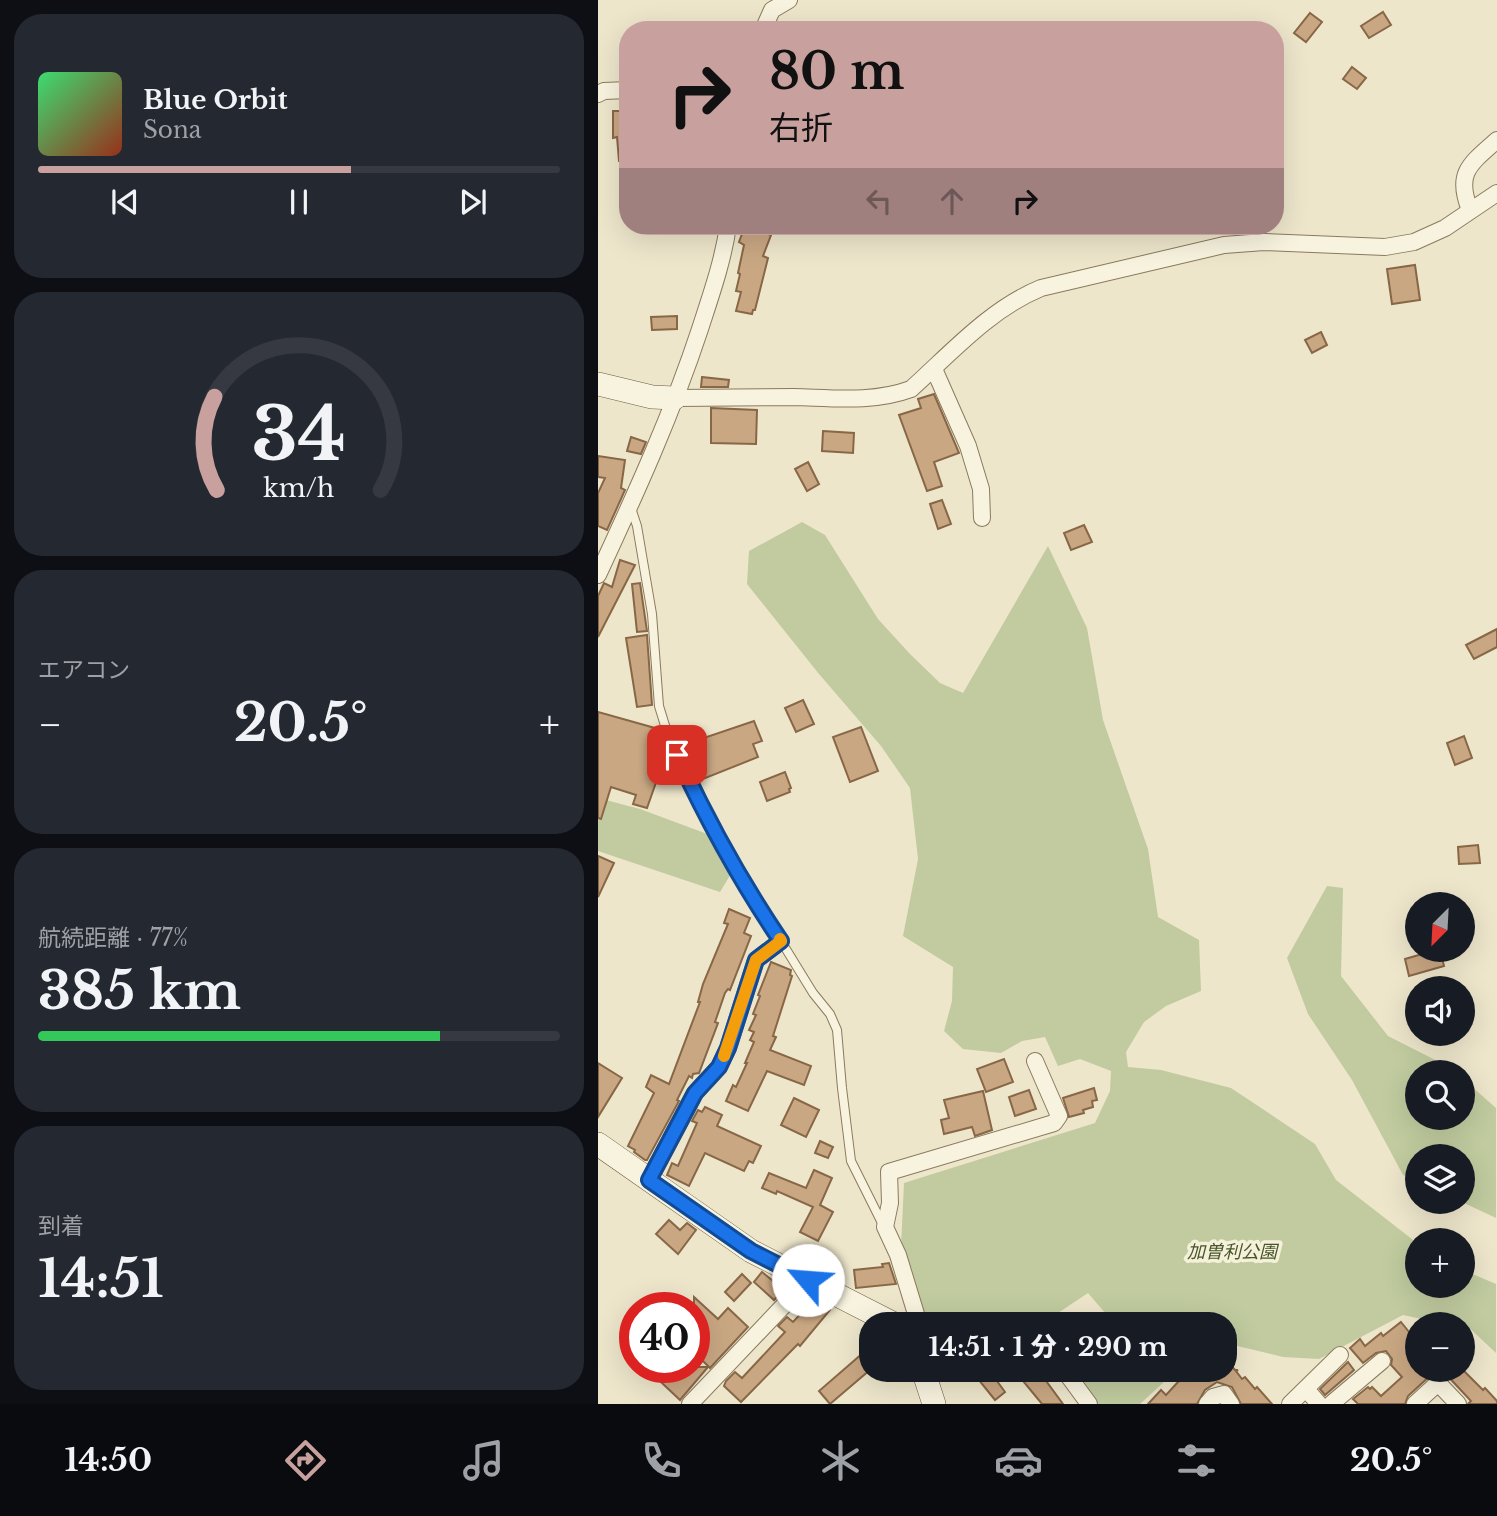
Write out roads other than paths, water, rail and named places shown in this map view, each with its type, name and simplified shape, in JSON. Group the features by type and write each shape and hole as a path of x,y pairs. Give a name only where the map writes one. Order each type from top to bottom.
{"street":[{"path":"767,5 789,0"},
{"path":"598,94 619,91"},
{"path":"1470,210 1463,193 1464,179 1471,163 1496,140"},
{"path":"598,384 652,397 676,398 848,400 896,395 911,389 1017,298 1041,288 1224,245 1264,242 1385,247 1415,242 1445,228 1496,193"},
{"path":"598,575 652,460 676,398 711,297 726,235"},
{"path":"934,369 968,446 981,489 982,518"},
{"path":"649,1180 695,1093 719,1067 756,960 781,941"},
{"path":"915,1312 898,1255 884,1227 890,1203 889,1171 1054,1123 1059,1116 1035,1061"},
{"path":"598,1144 751,1251 871,1312"},
{"path":"690,1404 808,1280"},
{"path":"1290,1404 1340,1355"},
{"path":"1331,1404 1382,1361"},
{"path":"927,1382 933,1404"},
{"path":"1073,1382 1089,1404"},
{"path":"1415,1404 1438,1383 1458,1404"},
{"path":"1306,1389 1319,1404"},
{"path":"1207,1404 1213,1397 1224,1394 1231,1404"}],"lane":[{"path":"630,506 637,526 652,614 659,706 667,732 698,801 746,889 813,993 830,1014 837,1030 851,1161 884,1227"}],"park label":[{"name":"加曽利公園","path":"1232,1252"}]}
